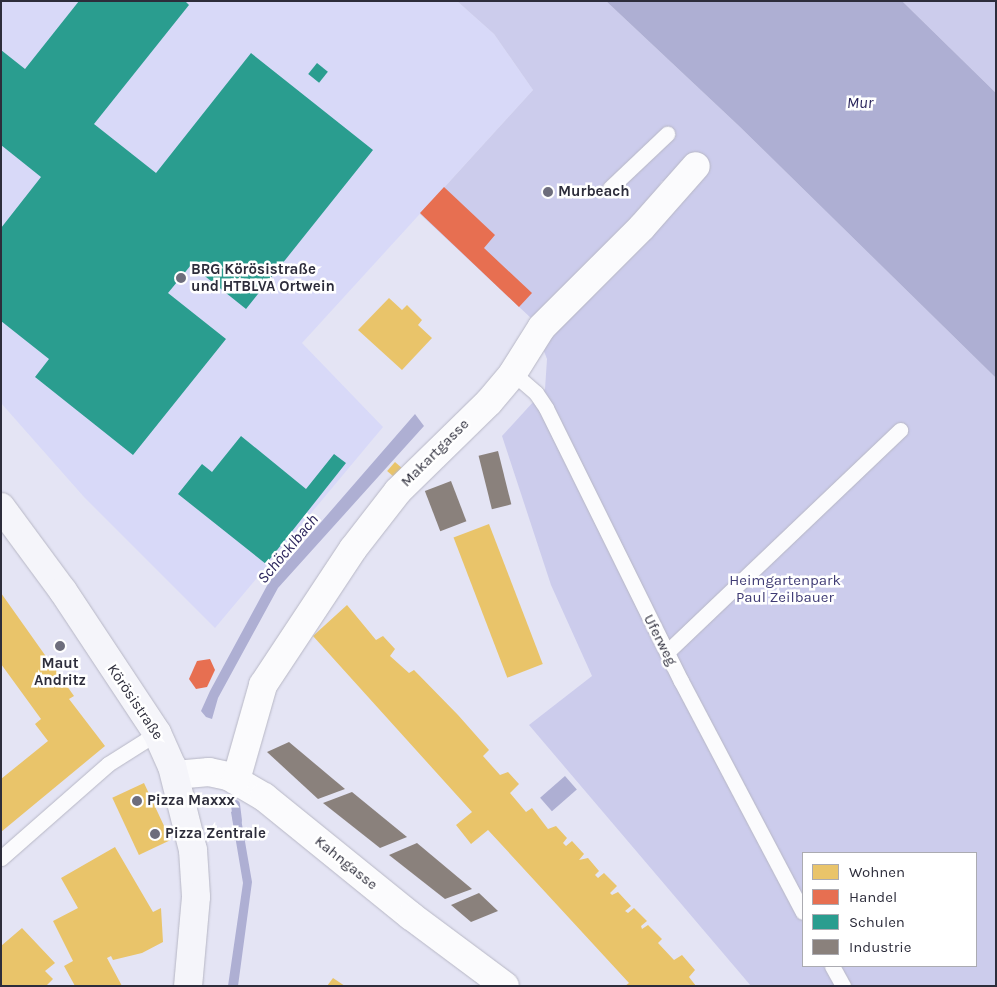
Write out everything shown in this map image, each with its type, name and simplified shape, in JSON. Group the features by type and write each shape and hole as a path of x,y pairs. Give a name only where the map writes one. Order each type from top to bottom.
{"street":[{"name":"Makartgasse","path":"224,776 275,662 398,491 489,402 513,373 542,327 642,227 696,166"},
{"name":"Körösistraße","path":"1,507 63,591 157,733 175,775 193,850 196,897 188,986"},
{"path":"175,775 224,776"},
{"name":"Kahngasse","path":"224,776 264,797 412,916 505,986"}],"lane":[{"path":"610,188 667,134"},
{"name":"Uferweg","path":"513,373 536,393 546,408 667,652 802,910"},
{"path":"667,652 900,430"},
{"path":"1,858 108,764 157,733"},
{"path":"833,967 843,986"}],"shaded area":[{"name":"BRG Körösistraße und HTBLVA Ortwein","path":"1,1 457,1 494,34 533,90 302,343 383,427 215,628 84,497 1,403"}],"green space":[{"name":"Heimgartenpark Paul Zeilbauer","path":"457,1 606,1 739,126 996,378 996,986 751,986 529,725 592,676 551,585 502,436 545,389 547,359 542,346 694,189 662,181 649,203 532,319 420,214 533,90 494,34"},
{"path":"902,1 996,1 996,93"}],"water":[{"name":"Mur","path":"606,1 902,1 996,93 996,378 739,126"},
{"name":"Schöcklbach","path":"415,414 424,426 278,588 218,698 212,719 206,717 201,711 210,691 269,582"},
{"path":"565,776 577,790 552,811 540,798"},
{"path":"239,807 252,882 238,986 228,986 243,883 231,812"}],"building: Wohnen":[{"path":"389,298 402,310 407,305 422,320 418,325 432,338 402,370 358,330"},
{"path":"395,462 403,469 395,478 387,471"},
{"path":"489,524 543,664 507,678 454,538"},
{"path":"1,593 74,696 69,699 105,746 1,832 1,779 48,741 35,724 41,719 1,664"},
{"path":"347,605 376,640 383,636 395,649 390,656 409,673 414,670 458,715 489,750 483,756 500,775 508,772 519,784 510,793 526,812 532,808 548,829 556,826 567,838 563,843 566,846 572,841 584,854 579,860 588,858 599,871 595,875 598,878 604,873 617,886 610,893 612,895 618,892 631,906 625,911 628,913 634,908 647,921 641,926 642,929 648,925 662,939 658,943 674,960 682,955 695,970 689,977 696,986 625,986 629,983 488,830 471,844 456,825 472,812 313,636"},
{"path":"144,783 171,840 139,855 112,798"},
{"path":"115,847 153,912 161,908 163,942 142,953 113,960 111,956 107,958 122,986 75,986 64,966 73,961 53,921 78,908 61,878"},
{"path":"22,928 55,963 45,971 53,979 46,986 1,986 1,946"},
{"path":"333,978 345,986 327,986"}],"building: Handel":[{"path":"444,187 495,235 484,248 532,293 519,307 420,213"},
{"path":"210,659 215,670 207,687 196,689 189,679 197,661"}],"building: Schulen":[{"path":"79,1 185,1 189,5 94,124 156,173 251,53 373,150 246,309 191,265 168,293 226,339 133,455 35,377 49,359 1,321 1,228 41,177 1,145 1,50 25,69"},
{"path":"317,63 328,72 319,83 308,74"},
{"path":"241,436 306,489 334,454 346,463 266,564 178,494 202,464 212,472"}],"building: Industrie":[{"path":"498,451 511,504 492,509 479,456"},
{"path":"451,481 466,521 440,531 425,491"},
{"path":"289,742 345,789 318,799 267,752"},
{"path":"352,792 407,837 380,848 323,803"},
{"path":"417,843 472,889 445,899 389,855"},
{"path":"479,893 498,911 471,922 451,905"}],"waterway":[{"name":"Schöcklbach","path":"235,804 237,820"}],"place":[{"name":"Murbeach","path":"548,192"},
{"name":"BRG Körösistraße und HTBLVA Ortwein","path":"181,278"},
{"name":"Maut Andritz","path":"60,646"},
{"name":"Pizza Maxxx","path":"137,801"},
{"name":"Pizza Zentrale","path":"155,834"}]}
